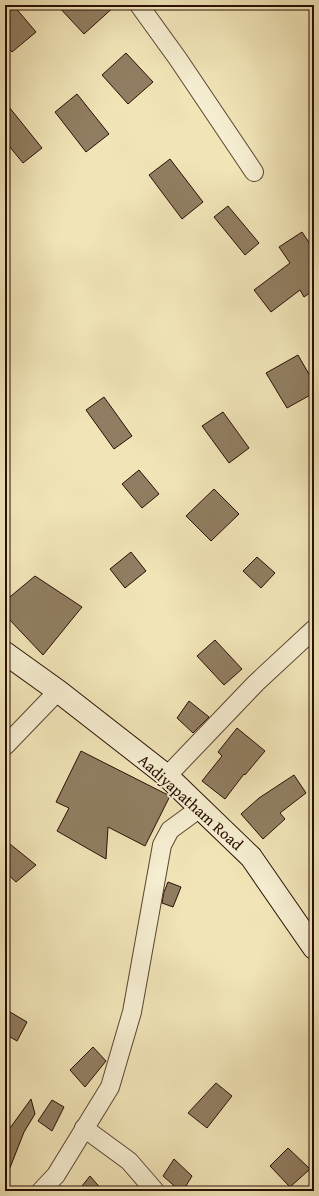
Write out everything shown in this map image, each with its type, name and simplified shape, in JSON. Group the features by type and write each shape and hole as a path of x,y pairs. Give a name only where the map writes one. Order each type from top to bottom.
{"street":[{"path":"139,5 178,59 254,172"},
{"path":"167,776 256,683 314,629"},
{"name":"Aadiyapatham Road","path":"5,653 58,691 167,776 251,856 314,948"},
{"path":"5,746 58,691"},
{"path":"41,1191 56,1175 110,1087 132,1012 162,845 170,830 200,808"},
{"path":"84,1128 129,1161 155,1191"}],"building":[{"path":"57,5 116,5 84,34"},
{"path":"14,6 36,32 12,52 5,45 5,13"},
{"path":"126,53 153,82 128,104 102,75"},
{"path":"77,94 109,134 86,152 55,112"},
{"path":"5,102 42,148 23,163 5,141"},
{"path":"170,159 203,202 182,219 149,175"},
{"path":"228,206 259,243 245,255 214,217"},
{"path":"302,232 314,250 314,290 304,297 300,290 271,312 254,290 290,263 279,247"},
{"path":"298,355 314,383 314,393 287,408 266,373"},
{"path":"104,397 132,436 114,449 86,410"},
{"path":"223,412 249,448 229,463 202,426"},
{"path":"139,470 159,494 142,508 122,484"},
{"path":"214,489 239,514 211,541 186,516"},
{"path":"131,552 146,571 125,588 110,569"},
{"path":"257,557 275,573 261,588 243,571"},
{"path":"35,576 82,607 43,655 7,617 5,606 5,601"},
{"path":"215,640 242,669 224,685 197,656"},
{"path":"189,701 209,717 193,733 177,718"},
{"path":"237,728 265,751 245,775 244,774 225,799 202,781 222,756 218,752"},
{"path":"81,751 170,796 145,846 108,827 106,859 57,831 69,808 56,802"},
{"path":"294,775 306,793 280,813 285,819 263,839 241,814 259,798"},
{"path":"5,840 36,865 16,882 5,872"},
{"path":"168,882 181,887 173,907 162,903"},
{"path":"5,1009 27,1022 17,1041 5,1034"},
{"path":"93,1047 106,1061 85,1087 70,1070"},
{"path":"216,1083 232,1096 207,1128 188,1113"},
{"path":"31,1099 35,1114 24,1132 5,1178 5,1135"},
{"path":"52,1100 64,1107 52,1131 38,1121"},
{"path":"288,1148 310,1169 290,1187 270,1166"},
{"path":"174,1159 192,1176 183,1191 180,1191 163,1176"},
{"path":"90,1176 103,1191 78,1191"}]}
